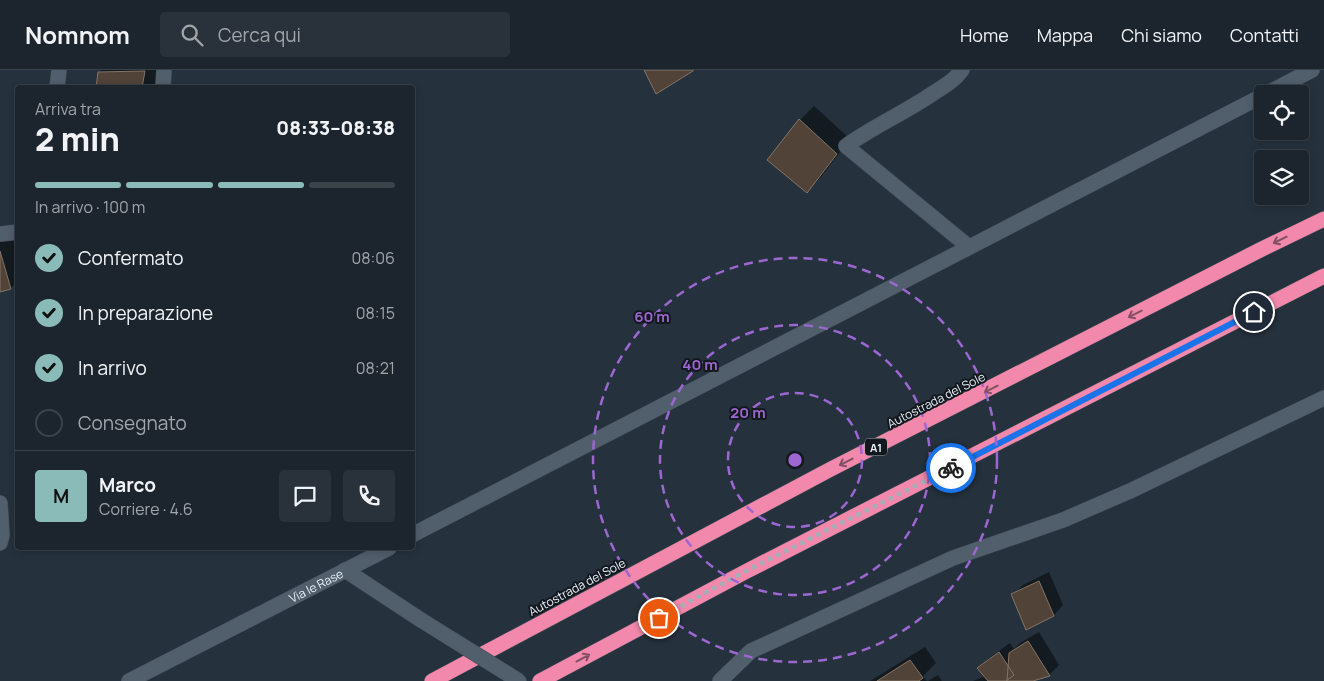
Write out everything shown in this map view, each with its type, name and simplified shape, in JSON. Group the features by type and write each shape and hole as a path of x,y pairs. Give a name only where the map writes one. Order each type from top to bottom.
{"highway":[{"name":"Autostrada del Sole","path":"432,681 831,470 1324,219"},
{"path":"540,681 744,572 1324,276"}],"street":[{"path":"57,85 59,70"},
{"path":"163,85 164,70"},
{"path":"962,70 955,80 907,111 867,131 846,146 969,248"},
{"path":"1283,85 1312,70"},
{"path":"415,533 1254,100"},
{"path":"0,234 15,232"},
{"path":"720,681 751,651 953,558 1063,520 1113,498 1324,398"},
{"path":"0,503 2,535 0,543"},
{"path":"345,570 385,550"},
{"name":"Via le Rase","path":"129,681 345,570 519,681"}],"building":[{"path":"644,70 693,70 693,71 656,94"},
{"path":"145,71 143,85 96,85 98,72"},
{"path":"799,119 837,154 807,193 767,160"},
{"path":"0,251 11,289 0,292"},
{"path":"1039,581 1054,616 1026,630 1011,594"},
{"path":"1028,641 1050,676 1033,681 1007,681 1009,653"},
{"path":"999,652 1014,675 1006,681 988,681 977,668"},
{"path":"910,660 923,678 919,681 877,681"}],"way so far":[{"path":"659,618 744,572 951,468"}],"route":[{"path":"951,468 1254,312"}]}
